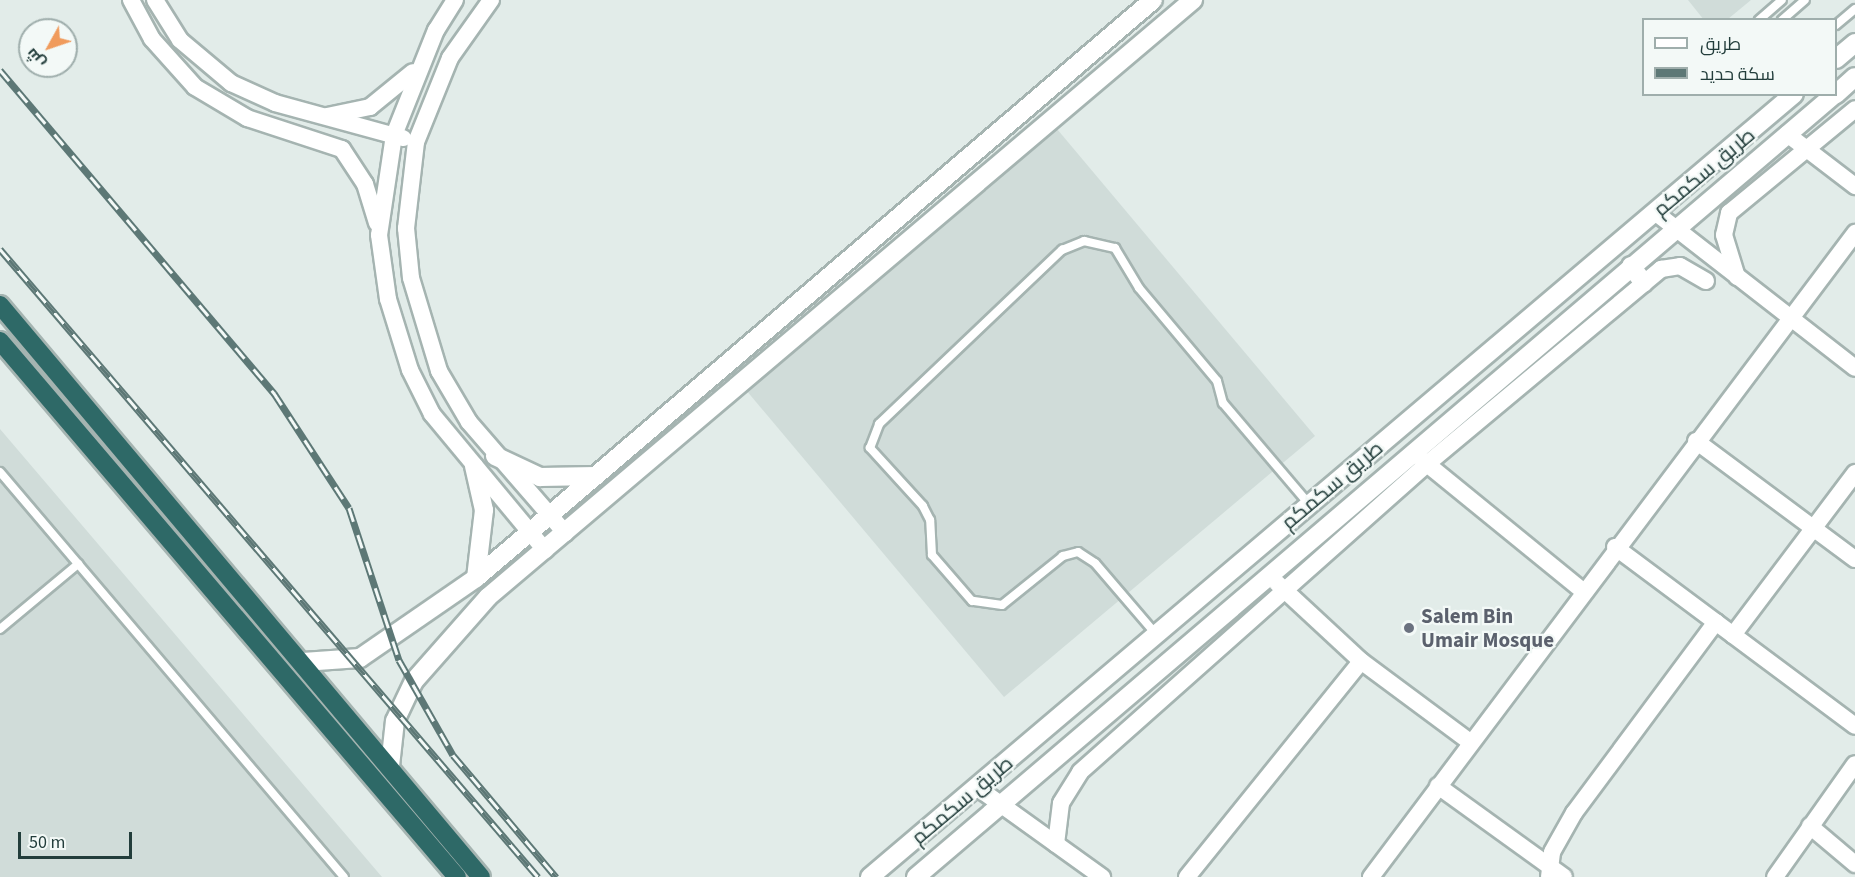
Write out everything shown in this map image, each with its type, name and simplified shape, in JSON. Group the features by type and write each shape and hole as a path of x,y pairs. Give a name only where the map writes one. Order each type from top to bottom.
{"highway":[{"path":"0,305 303,662 481,877"},
{"path":"0,341 457,877"}],"main road":[{"path":"303,662 360,658 476,578 1153,0"},
{"path":"390,766 395,721 414,681 488,597 1193,0"},
{"path":"1837,58 1855,43"},
{"name":"طريق سكمكم","path":"1837,92 1855,77"},
{"name":"طريق سكمكم","path":"870,877 978,788 1155,633 1656,213 1792,96"},
{"name":"طريق سكمكم","path":"916,877 1411,451 1833,96"},
{"path":"1631,266 1644,283"},
{"path":"495,456 540,477 596,476"},
{"path":"474,466 484,510 476,578"}],"street":[{"path":"131,0 152,39 195,87 247,118 342,149 365,184 379,235 388,299 410,370 432,414 545,550"},
{"path":"155,0 180,40 231,83 320,117 416,142"},
{"path":"379,235 394,135 422,62 455,0"},
{"path":"491,0 450,58 416,142 406,228 422,328 439,371 495,456 565,532"},
{"path":"320,117 374,105 422,62"},
{"path":"1737,277 1724,235 1729,213 1855,109"},
{"path":"1787,134 1855,186"},
{"path":"1656,213 1855,368"},
{"path":"1371,877 1615,548 1855,233"},
{"path":"1056,844 1059,809 1072,781 1427,464 1644,283 1674,265 1706,281"},
{"path":"1696,441 1855,559"},
{"path":"1411,451 1583,591"},
{"path":"1733,635 1855,473"},
{"path":"1615,548 1855,726"},
{"path":"1268,573 1361,661 1470,742"},
{"path":"1554,874 1552,852 1574,813 1716,622"},
{"path":"1187,877 1361,661"},
{"path":"1784,874 1810,825 1855,764"},
{"path":"1438,786 1554,874"},
{"path":"978,788 1102,877"},
{"path":"1810,825 1855,864"}],"lane":[{"path":"1761,18 1782,0"},
{"path":"1784,18 1804,0"},
{"path":"1837,25 1855,9"},
{"path":"1155,633 1095,563 1078,552 1063,556 1002,605 972,601 932,555 923,506 870,448 879,424 1062,250 1084,242 1115,248 1139,288 1217,381 1223,403 1309,504"},
{"path":"0,472 344,877"},
{"path":"0,629 78,564"}],"shaded area":[{"path":"1688,0 1751,0 1729,18 1702,18"},
{"path":"1057,129 1315,436 1004,697 746,390"},
{"path":"0,429 382,877 0,877"}],"railway":[{"path":"0,70 274,393 349,508 399,660 453,755 556,877"},
{"path":"0,249 538,877"}],"place":[{"name":"Salem Bin Umair Mosque","path":"1409,628"}]}
